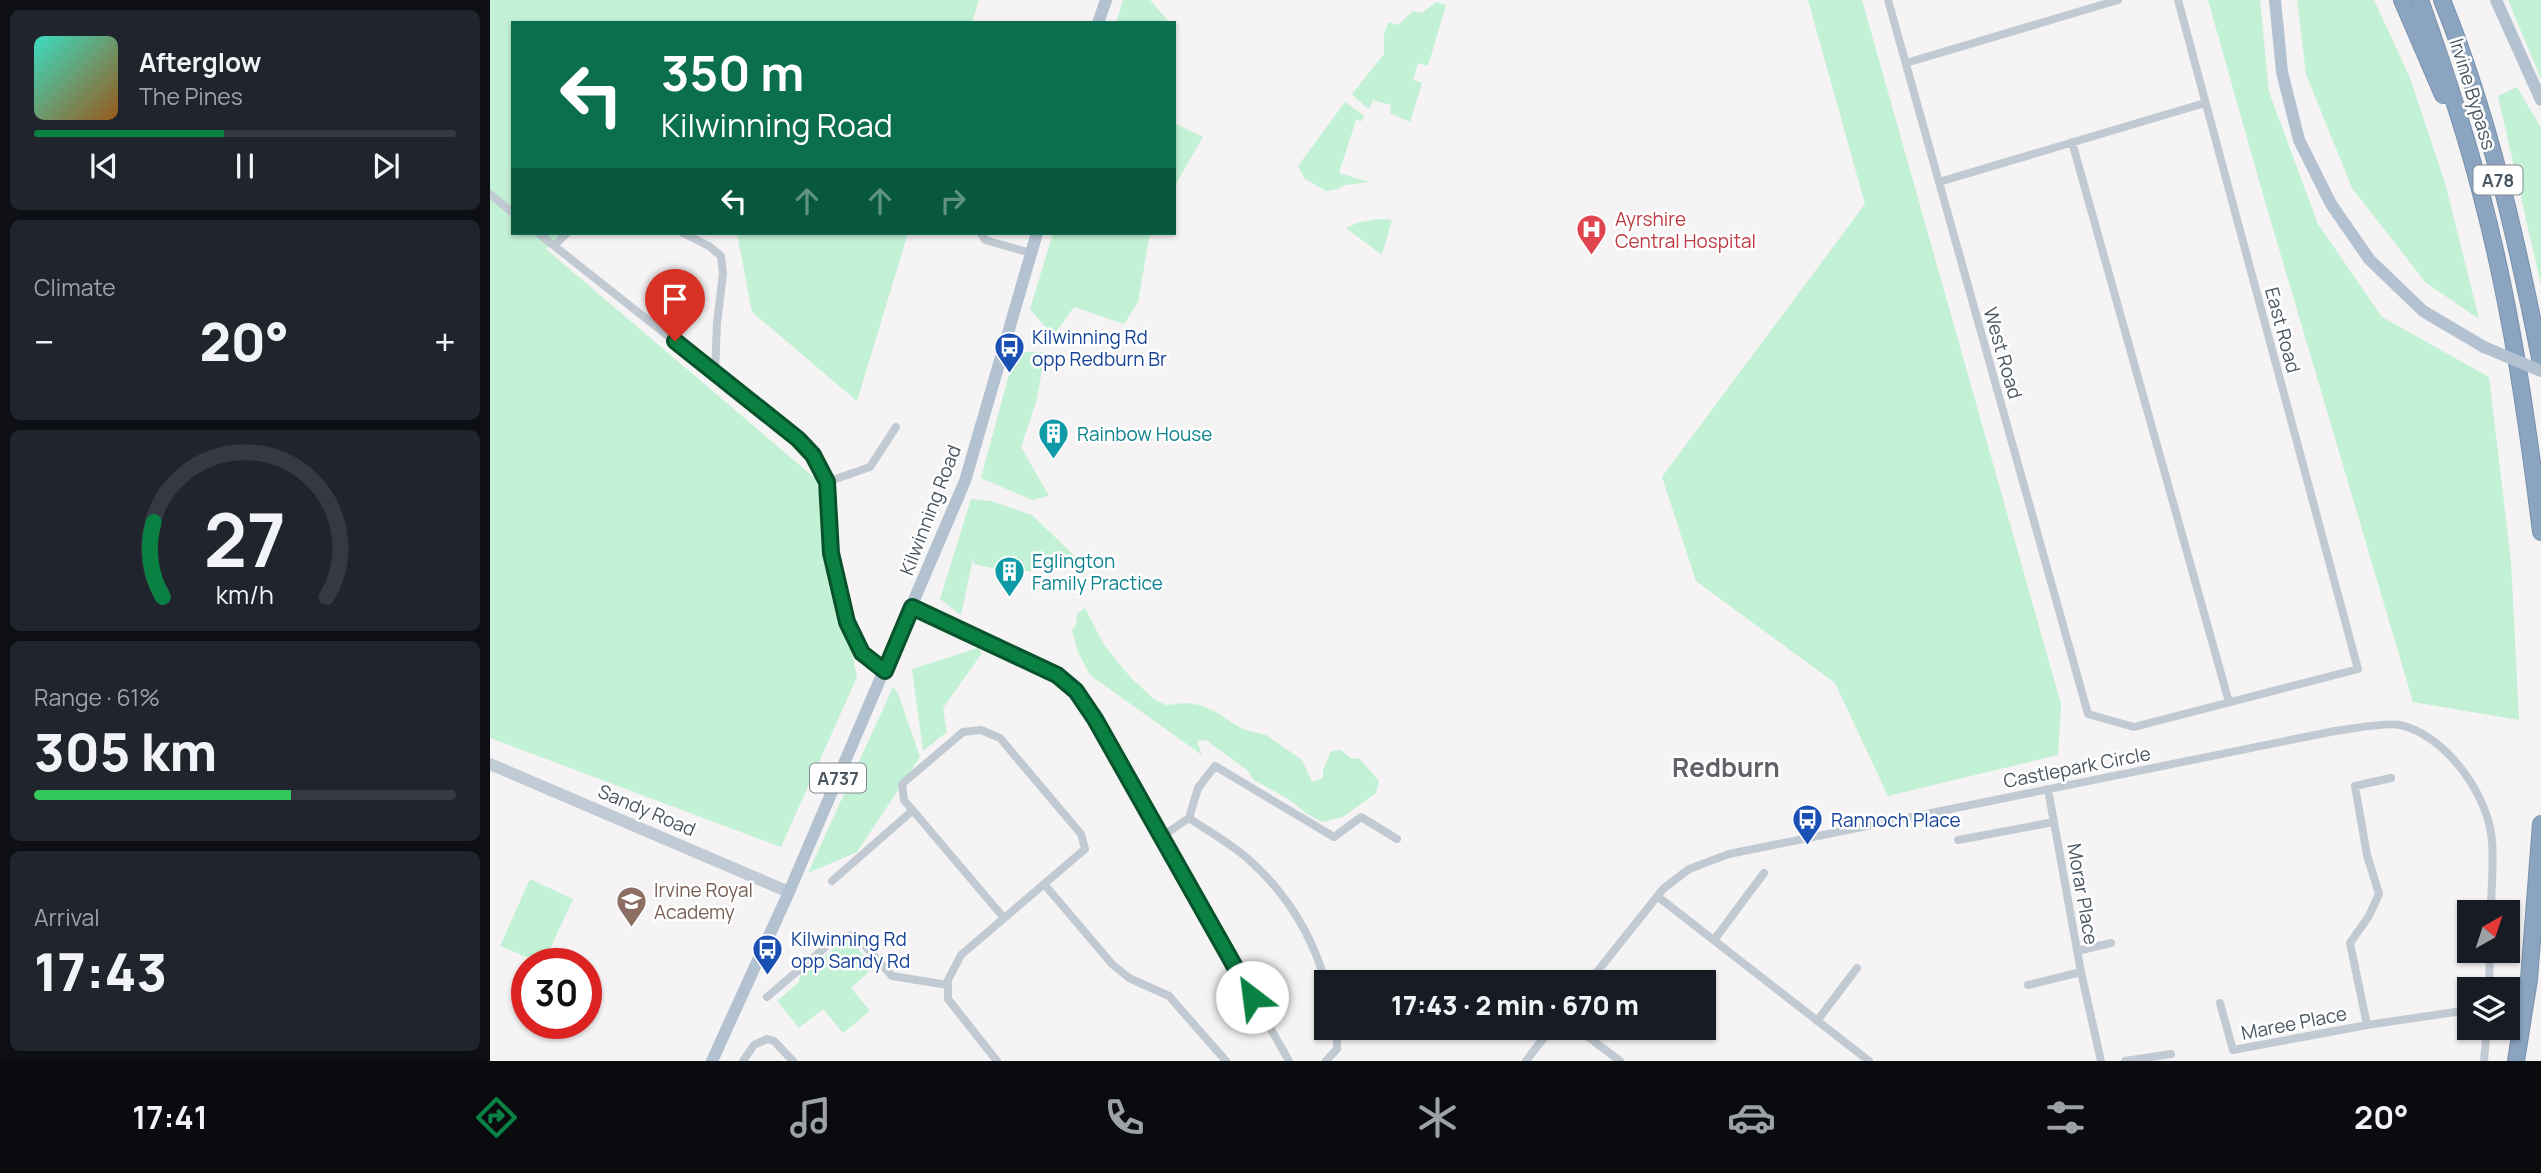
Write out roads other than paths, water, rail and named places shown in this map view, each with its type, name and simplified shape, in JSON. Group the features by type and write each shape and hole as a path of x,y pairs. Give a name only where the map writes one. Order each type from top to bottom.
{"highway":[{"path":"2402,0 2446,103 2482,198"},
{"name":"Irvine Bypass","path":"2420,0 2453,96 2482,198 2507,307 2527,419 2541,531"},
{"name":"Irvine Bypass","path":"2442,0 2461,49 2486,132 2541,363"},
{"path":"2449,0 2461,49"},
{"path":"2516,1061 2529,979 2541,824"}],"main road":[{"path":"1099,21 1106,0"},
{"path":"2275,0 2282,72 2300,139 2332,204 2369,259 2423,311 2484,346 2541,371"},
{"path":"2497,0 2541,100"},
{"name":"Kilwinning Road","path":"712,1061 789,892 965,481 1036,235"},
{"name":"Sandy Road","path":"490,764 789,892"}],"street":[{"name":"West Road","path":"1888,0 2088,715 2134,727 2229,702"},
{"path":"1906,63 2118,0"},
{"name":"East Road","path":"2178,0 2358,669 2229,702"},
{"path":"1939,182 2205,103"},
{"path":"2072,142 2229,702"},
{"path":"490,194 511,211"},
{"path":"541,235 798,439 813,455 827,482 831,553 847,622 862,653 885,671"},
{"path":"555,245 565,235"},
{"path":"687,235 709,246 721,256 723,274 715,373"},
{"path":"982,235 985,240 1031,253"},
{"path":"827,482 870,467 896,427"},
{"path":"912,607 1033,662 1057,675 1076,691 1095,719 1289,1061"},
{"name":"Castlepark Circle","path":"1598,970 1657,896 1689,869 1729,854 2335,731 2398,725 2431,737 2457,763 2479,795 2492,839 2491,900"},
{"path":"997,1061 948,999 948,980 961,955 1085,849 1082,834 1000,738 981,730 963,732 902,784 904,800 1004,918"},
{"path":"1161,837 1189,818 1198,788 1215,766 1334,837 1361,817 1397,839"},
{"name":"Maree Place","path":"2367,1025 2350,943 2379,894 2367,855 2355,786 2391,778"},
{"name":"Morar Place","path":"2048,789 2081,972 2101,1061"},
{"path":"832,881 912,811"},
{"path":"1189,818 1247,858 1295,911 1322,970"},
{"name":"Morar Place","path":"1958,840 2054,822"},
{"path":"1714,940 1764,873"},
{"path":"1044,884 1112,964 1129,978 1169,996 1226,1061"},
{"path":"1657,896 1869,1061"},
{"path":"767,997 835,939 852,935 860,940 892,976 948,985"},
{"path":"2077,951 2110,943"},
{"path":"1817,1021 1857,968"},
{"name":"Morar Place","path":"2028,985 2081,972"},
{"name":"Maree Place","path":"2220,1003 2234,1050 2367,1025 2457,1012"},
{"path":"743,1061 747,1051 767,1039 774,1041 793,1061"},
{"path":"1326,1061 1337,1049 1337,1040"},
{"path":"1526,1061 1542,1040"},
{"path":"1592,1040 1620,1061"},
{"path":"2484,1061 2486,1040"},
{"path":"2125,1061 2171,1054"}],"place":[{"name":"Ayrshire Central Hospital","path":"1592,257"},
{"name":"Kilwinning Rd opp Redburn Br","path":"1009,375"},
{"name":"Rainbow House","path":"1054,461"},
{"name":"Eglington Family Practice","path":"1009,599"},
{"name":"Rannoch Place","path":"1808,847"},
{"name":"Irvine Royal Academy","path":"631,928"},
{"name":"Kilwinning Rd opp Sandy Rd","path":"768,977"}],"district":[{"name":"Redburn","path":"1726,767"}]}
